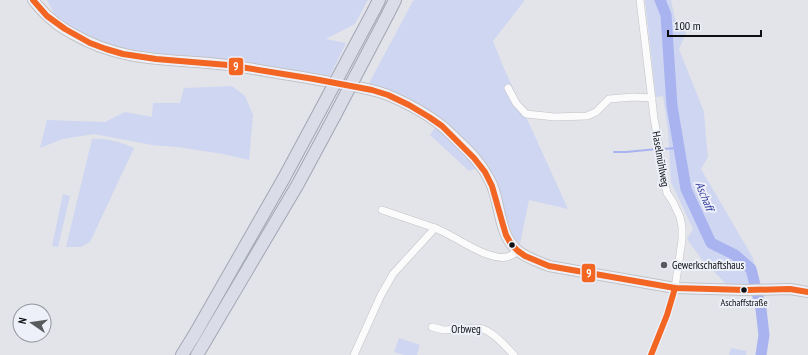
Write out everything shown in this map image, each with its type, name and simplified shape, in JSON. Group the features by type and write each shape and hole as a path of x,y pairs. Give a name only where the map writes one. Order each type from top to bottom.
{"highway":[{"path":"197,355 298,184 395,0"},
{"path":"182,355 284,178 376,5"}],"street":[{"path":"32,0 58,25 84,40 104,49 118,53 142,58 236,66 322,80 369,89 386,94 403,102 425,114 442,126 475,157 489,178 496,192 505,232 509,241 518,251 530,258 554,267 675,288 746,290 790,289 808,292"},
{"name":"Haselmühlweg","path":"640,0 664,183 680,217 682,227 682,240 675,288"},
{"path":"508,88 516,103 526,114 555,117 587,116 596,112 609,99 633,97 652,98"},
{"path":"382,210 435,228 476,250 487,254 499,257 508,256 518,251"},
{"path":"354,355 381,295 393,274 435,228"},
{"path":"651,355 667,315 675,288"},
{"name":"Orbweg","path":"432,327 443,330 485,329 514,355"}],"shaded area":[{"path":"47,0 368,0 355,24 326,39 346,43 330,76 235,62 110,49 82,35 55,15"},
{"path":"525,0 493,41 568,209 529,200 520,244 513,237 488,164 469,171 430,135 440,120 368,85 413,1"},
{"path":"645,0 671,0 675,19 686,33 679,49 704,112 708,157 701,169 753,258 759,286 726,284 700,257 687,239 693,229 671,182 668,130 663,96 656,97"},
{"path":"232,86 245,96 253,115 249,160 223,154 152,145 94,134 63,139 40,148 47,120 105,122 125,112 152,117 153,103 180,103 184,88"},
{"path":"92,139 113,141 134,148 90,242 81,247 66,247"},
{"path":"63,194 70,196 58,247 52,246"},
{"path":"399,338 420,345 417,355 404,355 394,352"},
{"path":"731,348 747,351 746,355 729,355"}],"waterway":[{"name":"Aschaff","path":"660,0 666,15 672,106 686,189 711,243 735,255 751,269 761,309 764,335 761,355"},
{"path":"661,149 679,148"},
{"path":"614,152 657,149"}],"transit line":[{"name":"9","path":"33,0 47,16 65,29 90,43 123,54 156,59 228,65 314,79 372,90 388,95 409,105 442,126 474,158 485,172 492,186 506,235 511,244 525,256 549,266 675,288 746,290 790,289 808,292"},
{"name":"9","path":"651,355 667,315 675,288"}],"place":[{"name":"Gewerkschaftshaus","path":"664,265"},
{"name":"Aschaffstraße","path":"744,290"}]}
